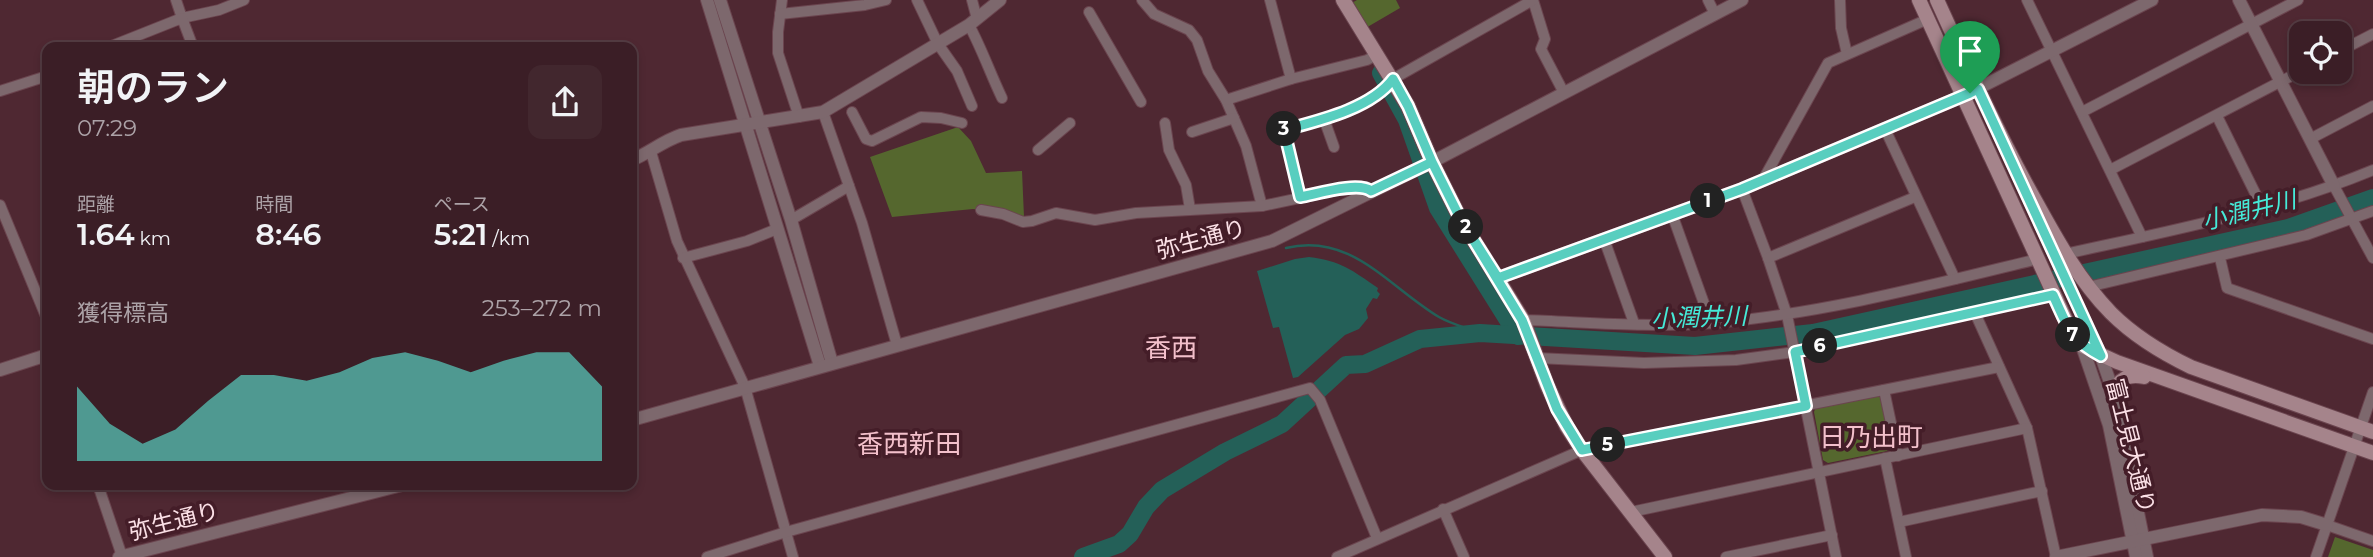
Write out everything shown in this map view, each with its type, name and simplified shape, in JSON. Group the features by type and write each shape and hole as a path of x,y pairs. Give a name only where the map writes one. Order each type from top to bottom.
{"main road":[{"path":"1343,0 1372,57 1408,106 1460,218 1524,323 1557,409 1582,450 1665,557"},
{"path":"1919,0 2053,295 2074,338 2082,346 2170,382 2373,453"},
{"path":"1937,0 2006,147 2065,254 2088,287 2113,315 2136,334 2191,367 2367,430"},
{"path":"2114,394 2119,383 2132,375 2170,382"}],"street":[{"path":"176,0 190,42"},
{"path":"122,42 182,18 219,10 244,0"},
{"path":"707,0 777,229 826,365"},
{"path":"720,0 791,220 826,365"},
{"path":"782,0 778,32 779,60 799,117"},
{"path":"780,14 886,0"},
{"path":"917,0 938,44 957,71 972,106"},
{"path":"972,0 973,22 986,64 1002,98"},
{"path":"637,158 651,152 666,140 681,135 799,117 849,105 973,22 1000,0"},
{"path":"1142,0 1154,14 1189,30 1197,40 1208,71 1226,100 1246,146 1262,206"},
{"path":"1270,0 1291,79"},
{"path":"1300,197 1284,130 1350,110 1417,65 1533,0 1545,39 1541,49 1564,93"},
{"path":"1708,0 1715,14"},
{"name":"弥生通り","path":"637,419 1272,241 1432,162 1742,0"},
{"path":"1840,0 1841,28 1847,54"},
{"path":"2027,0 2142,237"},
{"path":"1498,278 1742,189 1885,130 1978,89 2152,0"},
{"path":"2239,0 2373,258"},
{"path":"2082,112 2298,0"},
{"path":"1089,12 1141,102"},
{"path":"1763,180 1828,64 1928,19"},
{"path":"2352,45 2373,34"},
{"path":"1410,53 1417,65"},
{"path":"1226,100 1372,57"},
{"path":"0,91 42,78"},
{"path":"2110,170 2289,78"},
{"path":"849,105 866,139 873,141 921,117 962,123"},
{"path":"2310,139 2373,106"},
{"path":"823,112 862,223 897,345"},
{"path":"2217,116 2263,209"},
{"path":"1192,132 1234,118"},
{"path":"1324,119 1334,147"},
{"path":"1038,150 1070,123"},
{"path":"1165,123 1169,150 1186,185 1190,209"},
{"path":"1885,130 1955,279"},
{"name":"富士見大通り","path":"2006,147 2101,356 2114,394 2138,540 2136,557"},
{"path":"651,152 674,233 745,387 793,557"},
{"path":"2065,254 2263,209 2373,170"},
{"path":"791,220 849,186"},
{"path":"981,210 1003,214 1023,222 1056,213 1095,220 1118,215 1262,206 1351,187 1366,187 1371,191"},
{"path":"1742,189 1788,318 1836,557"},
{"path":"1768,258 1915,197"},
{"path":"0,205 42,306"},
{"path":"2088,287 2306,236 2373,211"},
{"path":"1672,214 1711,323"},
{"path":"684,258 747,242 777,229"},
{"path":"1604,239 1634,323"},
{"path":"2220,258 2227,288 2373,339"},
{"path":"1524,323 1711,323 1788,318 2038,259"},
{"path":"1537,358 1644,363 1736,360 2053,295"},
{"path":"1975,313 2027,428 2056,557 2262,515 2281,514 2301,517 2373,541"},
{"name":"富士見大通り","path":"2082,346 2109,425 2138,540 2147,557"},
{"path":"0,370 42,357"},
{"path":"1337,557 1582,450 1999,367"},
{"path":"707,557 786,532 1310,388 1320,400 1377,538"},
{"path":"1884,390 1898,456"},
{"path":"2316,557 2354,446 2367,430 2373,392"},
{"path":"1631,512 2027,428"},
{"path":"1885,458 1906,557"},
{"path":"100,490 120,557"},
{"name":"弥生通り","path":"120,557 382,490"},
{"path":"1899,522 2042,491"},
{"path":"1443,509 1464,557"},
{"path":"1726,557 1832,535"}],"shaded area":[{"path":"1357,0 1396,0 1400,8 1364,29 1350,4"},
{"path":"958,127 971,141 986,173 1022,171 1024,217 973,209 892,217 870,157"},
{"path":"1309,257 1346,267 1378,288 1380,294 1377,299 1373,298 1366,309 1368,318 1359,329 1345,335 1298,377 1293,378 1279,327 1273,328 1257,271"},
{"path":"1877,395 1881,398 1891,445 1887,451 1828,463 1823,460 1814,412 1816,407"},
{"path":"2335,537 2373,550 2373,557 2328,557"}],"waterway":[{"path":"1381,73 1407,120 1438,208 1518,336"},
{"name":"小潤井川","path":"1083,557 1119,544 1130,534 1146,507 1162,490 1225,452 1282,424 1346,365 1365,364 1420,339 1480,333 1695,346 1813,333 2288,228 2373,198"},
{"path":"1286,248 1309,245 1350,255 1439,317 1480,333"}],"district":[{"name":"香西","path":"1171,348"},
{"name":"日乃出町","path":"1871,437"},
{"name":"香西新田","path":"909,444"}],"route":[{"path":"1970,93 1742,189 1498,278 1460,218 1432,162 1371,191 1366,187 1351,187 1300,197 1284,130 1350,110 1393,79 1460,218 1522,320 1557,409 1582,450 1806,406 1795,352 2053,295 2074,338 2082,346 2101,356 1978,89 1970,93"}]}
